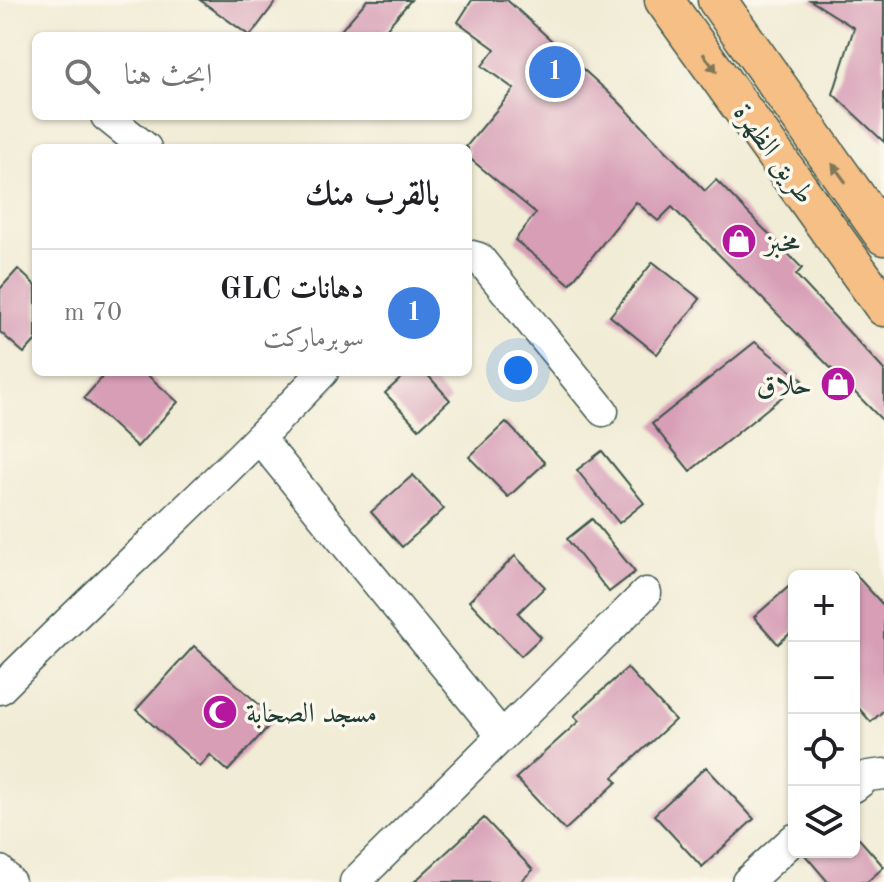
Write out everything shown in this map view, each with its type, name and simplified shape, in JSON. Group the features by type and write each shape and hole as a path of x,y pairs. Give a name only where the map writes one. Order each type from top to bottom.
{"main road":[{"name":"طريق الظهرة","path":"664,0 884,307"},
{"name":"طريق الظهرة","path":"717,0 884,236"}],"street":[{"path":"111,120 141,144"},
{"path":"472,256 479,258 603,411"},
{"path":"0,689 260,439 319,376"},
{"path":"260,439 502,736"},
{"path":"355,882 646,593"},
{"path":"855,786 868,776 884,774"},
{"path":"747,882 788,844"},
{"path":"0,871 10,882"}],"building":[{"path":"200,0 277,0 253,32 244,32"},
{"path":"367,0 411,0 383,32 339,32"},
{"path":"472,0 507,0 618,101 705,191 716,180 802,268 796,275 884,370 884,422 672,207 658,221 636,202 570,284 515,240 536,213 472,160 472,144 468,144 514,89 482,66 495,49 458,22"},
{"path":"810,0 884,0 884,142 833,94 854,28"},
{"path":"653,262 700,299 657,354 610,316"},
{"path":"18,269 32,282 32,344 24,353 0,332 0,289"},
{"path":"755,342 803,380 690,471 652,424"},
{"path":"103,376 149,376 178,402 137,447 84,398"},
{"path":"404,376 429,376 450,400 419,429 385,393"},
{"path":"506,422 545,463 508,497 469,457"},
{"path":"602,451 644,503 619,523 577,470"},
{"path":"413,475 444,509 402,547 371,512"},
{"path":"592,519 635,572 609,592 567,539"},
{"path":"515,556 545,587 518,613 541,637 521,656 469,601"},
{"path":"860,580 884,606 884,710 871,722 860,710"},
{"path":"788,587 788,635 778,644 754,617"},
{"path":"194,646 275,719 228,771 210,755 200,767 136,710"},
{"path":"627,668 675,720 613,777 617,782 565,830 516,778 579,721 574,716"},
{"path":"706,767 754,819 702,867 654,815"},
{"path":"484,818 533,870 520,882 414,882"},
{"path":"860,840 884,867 867,882 828,882 807,858 860,858"}],"place":[{"name":"دهانات GLC","path":"555,72"},
{"name":"مخبز","path":"739,241"},
{"name":"حلاق","path":"838,384"},
{"name":"مسجد الصحابة","path":"220,712"}]}
